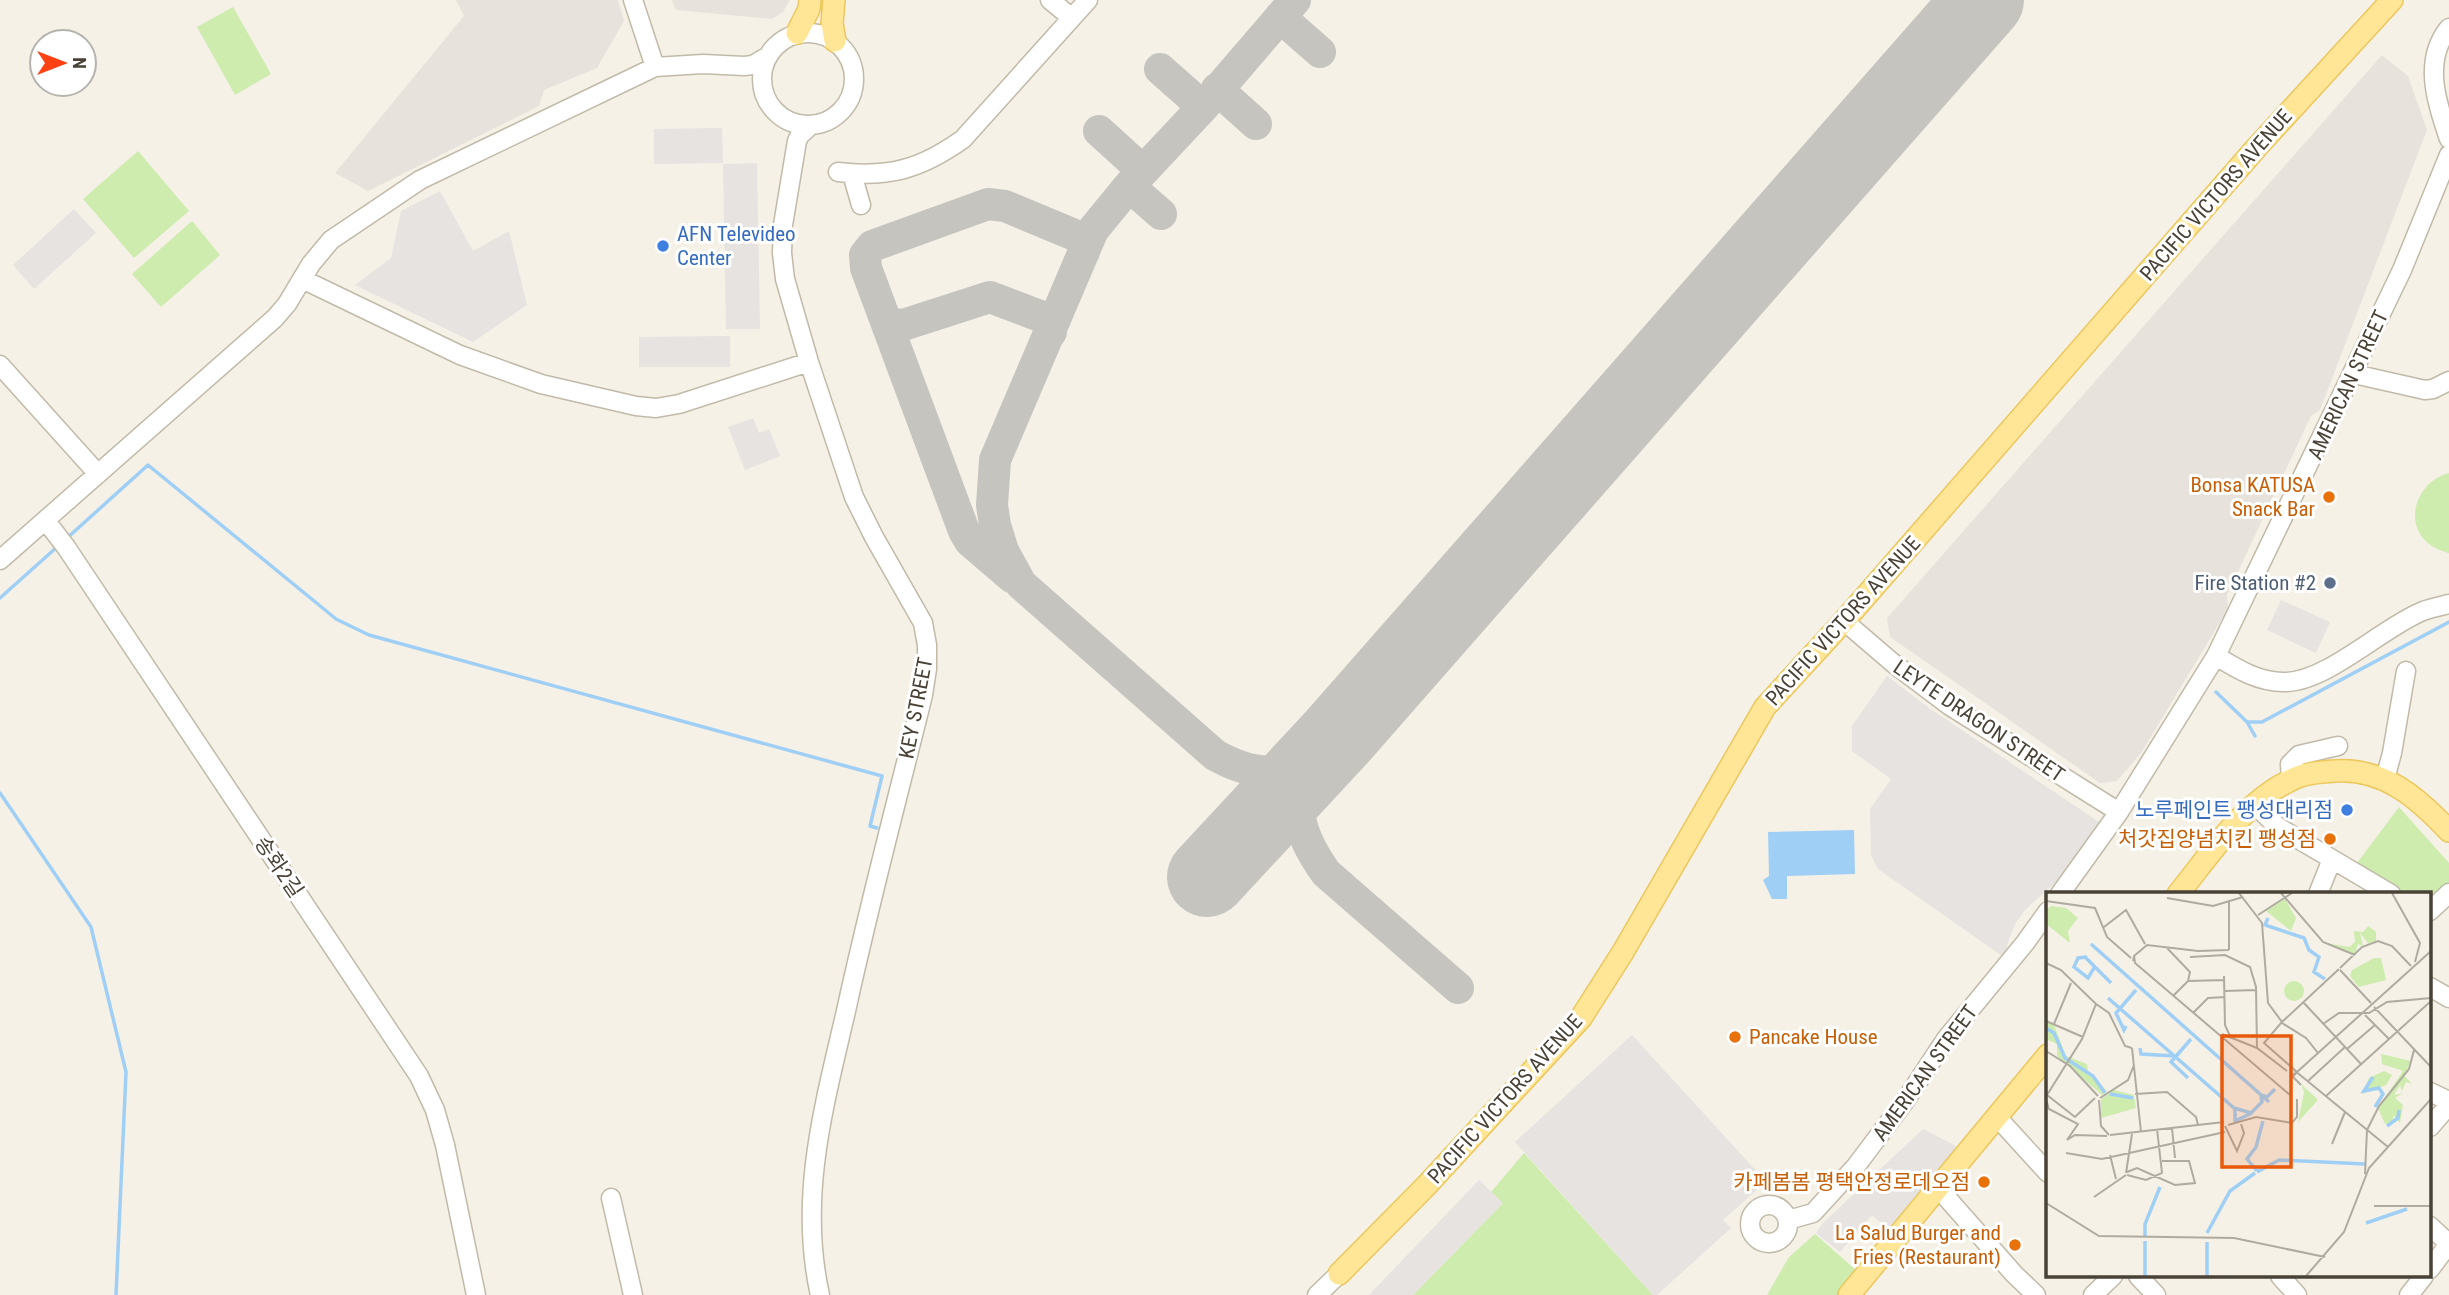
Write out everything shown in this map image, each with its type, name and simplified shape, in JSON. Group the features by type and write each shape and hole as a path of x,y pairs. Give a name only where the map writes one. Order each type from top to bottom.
{"main road":[{"path":"797,33 809,9 810,0"},
{"path":"834,0 832,23 835,41"},
{"name":"PACIFIC VICTORS AVENUE","path":"1339,1274 1426,1186 1581,1018 1623,952 1765,707 1844,621 2257,146 2392,0"},
{"path":"2180,892 2235,824 2291,780 2315,773 2362,772 2385,779 2425,806 2449,831"},
{"path":"2195,892 2258,808 2308,788 2326,784 2360,784 2403,803 2449,849"},
{"path":"1866,1295 1947,1198 2046,1058"},
{"path":"1849,1295 2001,1122 2046,1075"}],"street":[{"path":"633,0 655,67"},
{"path":"1050,0 1072,18"},
{"path":"861,205 845,173 878,175 898,171 944,153 963,139 1088,0"},
{"path":"2449,28 2440,39 2433,60 2435,90 2449,139"},
{"path":"0,560 275,318 331,240 420,180 655,67 753,65 768,56 780,42 797,33 817,33 835,41 844,50 855,76 852,93 847,104 836,116 825,122 811,125 791,122"},
{"path":"768,56 762,71 766,97 772,108 791,122 797,133 797,141"},
{"path":"744,66 762,83"},
{"path":"797,141 811,125"},
{"name":"KEY STREET","path":"797,141 786,206 782,253 785,279 809,362 855,497 874,537 918,610 927,645 923,695 859,952 817,1138 810,1231 820,1295"},
{"name":"AMERICAN STREET","path":"2061,892 2119,812 2216,656 2354,374 2402,270 2449,155"},
{"path":"302,279 460,355 541,384 636,406 656,408 679,404 809,362"},
{"path":"0,365 98,474"},
{"path":"2354,374 2430,390 2449,381"},
{"name":"송화2길","path":"46,521 419,1076 435,1110 445,1145 476,1295"},
{"path":"2216,656 2262,679 2296,681 2324,670 2422,611 2449,604"},
{"name":"LEYTE DRAGON STREET","path":"1844,621 1893,663 1950,706 2119,812"},
{"path":"2385,779 2406,671"},
{"path":"2291,780 2290,764 2299,755 2338,746"},
{"path":"2258,808 2278,827 2388,892"},
{"path":"2319,892 2332,859"},
{"path":"2432,909 2449,892"},
{"name":"AMERICAN STREET","path":"1788,1220 1813,1213 1856,1166 1905,1101 1946,1039 2046,914"},
{"path":"2432,988 2449,998"},
{"path":"2432,1093 2449,1103 2432,1124"},
{"path":"2001,1122 2046,1171"},
{"path":"611,1198 633,1295"},
{"path":"1947,1198 2036,1295"},
{"path":"2432,1228 2449,1244 2432,1266"},
{"path":"1317,1295 1339,1274"},
{"path":"1334,1295 1339,1274"},
{"path":"2093,1295 2111,1278"},
{"path":"2140,1278 2156,1295"},
{"path":"2283,1278 2297,1295"},
{"path":"2409,1295 2422,1278"}],"shaded area":[{"path":"456,0 618,0 624,21 597,68 544,90 539,106 368,191 335,173 464,16"},
{"path":"672,0 790,0 783,12 772,19 676,10"},
{"path":"2382,55 2408,76 2427,130 2320,410 2311,416 2227,595 2228,609 2141,753 2117,781 2100,783 1890,637 1887,618"},
{"path":"722,128 723,163 654,164 654,129"},
{"path":"757,163 760,329 726,329 723,164"},
{"path":"440,191 473,251 509,231 527,305 473,342 355,285 391,258 401,211"},
{"path":"74,209 96,233 34,289 13,265"},
{"path":"730,336 730,367 639,367 639,337"},
{"path":"753,418 759,433 769,429 780,456 745,470 728,427"},
{"path":"2281,600 2330,622 2316,653 2267,630"},
{"path":"1887,676 1929,708 2099,822 2096,834 2064,879 2057,881 2038,898 2015,924 2005,958 1878,869 1871,855 1870,809 1891,779 1852,751 1852,726"},
{"path":"1632,1035 1760,1175 1761,1186 1723,1220 1731,1228 1657,1295 1653,1295 1515,1142"},
{"path":"1923,1129 1960,1148 1890,1231 1872,1215 1840,1252 1816,1233 1823,1223"},
{"path":"1479,1180 1503,1203 1413,1295 1369,1295"}],"green space":[{"path":"233,7 271,74 235,95 197,27"},
{"path":"138,151 189,211 134,258 83,199"},
{"path":"192,221 220,255 161,307 132,274"},
{"path":"2449,473 2448,553 2434,547 2422,537 2415,516 2416,505 2428,485"},
{"path":"2399,807 2449,863 2449,882 2432,901 2432,892 2396,892 2354,867"},
{"path":"1524,1153 1653,1295 1413,1295 1502,1204 1491,1192"},
{"path":"1815,1234 1857,1271 1841,1295 1767,1295 1789,1257"}],"water":[{"path":"1854,830 1855,874 1787,876 1787,899 1772,899 1763,880 1769,876 1768,832"}],"waterway":[{"path":"66,539 148,465 336,619 369,635 882,776 870,826 877,828"},
{"path":"0,598 57,547"},
{"path":"2247,722 2262,722 2449,622"},
{"path":"2216,692 2247,722 2255,736"},
{"path":"0,793 91,927 126,1072 116,1295"}],"taxiway":[{"path":"1295,0 1093,230 995,460 992,505 1003,551 1021,584 1215,755 1250,769 1265,772 1279,770 1307,759 1337,737"},
{"path":"1280,17 1320,52"},
{"path":"1160,69 1203,107"},
{"path":"1217,89 1256,124"},
{"path":"1099,131 1143,171"},
{"path":"1129,186 1161,214"},
{"path":"1012,577 970,541 964,531 866,268 865,255 872,246 988,204 1005,206 1077,236 1082,241 1084,252"},
{"path":"885,319 892,324 903,325 990,297 1045,318 1051,332"},
{"path":"1326,751 1306,783 1301,798 1302,826 1315,856 1326,873 1458,988"}],"runway":[{"path":"1207,877 1337,737 1984,0"}],"place":[{"name":"AFN Televideo Center","path":"663,246"},
{"name":"Bonsa KATUSA Snack Bar","path":"2329,497"},
{"name":"Fire Station #2","path":"2330,583"},
{"name":"노루페인트 팽성대리점","path":"2347,810"},
{"name":"처갓집양념치킨 팽성점","path":"2330,839"},
{"name":"Pancake House","path":"1735,1037"},
{"name":"카페봄봄 평택안정로데오점","path":"1984,1182"},
{"name":"La Salud Burger and Fries (Restaurant)","path":"2015,1245"}]}
